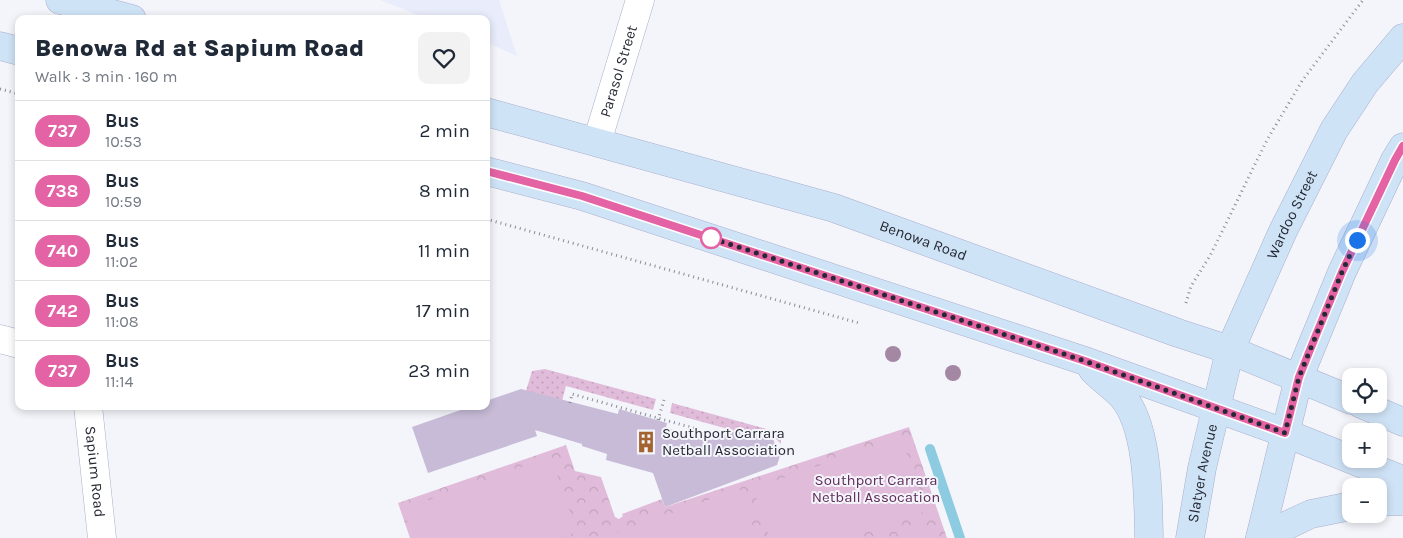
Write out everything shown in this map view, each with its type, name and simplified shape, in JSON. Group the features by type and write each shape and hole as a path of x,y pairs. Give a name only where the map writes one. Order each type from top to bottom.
{"main road":[{"path":"60,0 117,15"},
{"name":"Wardoo Street","path":"1215,408 1230,350 1283,231 1334,130 1365,83 1403,38"},
{"path":"0,46 15,49"},
{"name":"Benowa Road","path":"490,113 834,208 1178,334 1230,350 1342,396"},
{"path":"1260,538 1299,377 1342,272 1403,146"},
{"path":"490,172 582,196 1082,360 1285,433 1403,480"},
{"path":"1082,360 1122,396 1133,413 1140,430 1148,494 1149,538"},
{"name":"Slatyer Avenue","path":"1190,538 1215,408"},
{"path":"1382,413 1403,422"},
{"path":"1387,502 1403,501"},
{"path":"1260,538 1311,514 1342,508"}],"street":[{"name":"Parasol Street","path":"597,142 640,0"},
{"path":"0,339 15,343"},
{"name":"Sapium Road","path":"88,410 102,538"}],"path":[{"path":"1178,334 1191,286 1210,256 1267,140 1302,81 1363,0"},
{"path":"0,89 15,93"},
{"path":"490,220 861,323"},
{"path":"570,402 572,394 697,429 695,436"},
{"path":"658,419 664,400"}],"shaded area":[{"path":"380,0 499,0 517,56 490,44 490,15 418,15"}],"green space":[{"path":"545,369 656,399 653,410 566,386 562,401 526,391 532,371"},
{"path":"672,403 781,433 781,444 775,438 741,429 735,431 670,413"},
{"name":"Southport Carrara Netball Assocation","path":"909,427 947,538 410,538 398,503 566,445 575,471 601,477 615,517 619,519 623,516 622,514 662,499 665,507"},
{"path":"901,437 927,511 850,538 770,538 753,489"},
{"path":"551,457 577,532 558,538 413,538 403,509"},
{"path":"740,489 757,538 601,538"},
{"path":"935,525 940,538 899,538"}],"building":[{"path":"521,389 618,414 619,409 667,423 666,428 711,440 741,429 773,439 780,456 777,465 665,507 653,473 606,460 607,454 582,446 582,444 535,430 537,436 428,473 412,427 461,410 490,410 490,400"}],"waterway":[{"path":"930,449 960,538"}],"bus line":[{"name":"737","path":"490,172 582,196 1082,360 1285,433 1299,377 1342,272 1403,146"}],"place":[{"name":"Southport Carrara Netball Association","path":"646,442"}],"route":[{"path":"711,238 708,237 1082,360 1285,433 1299,377 1357,240"}]}
